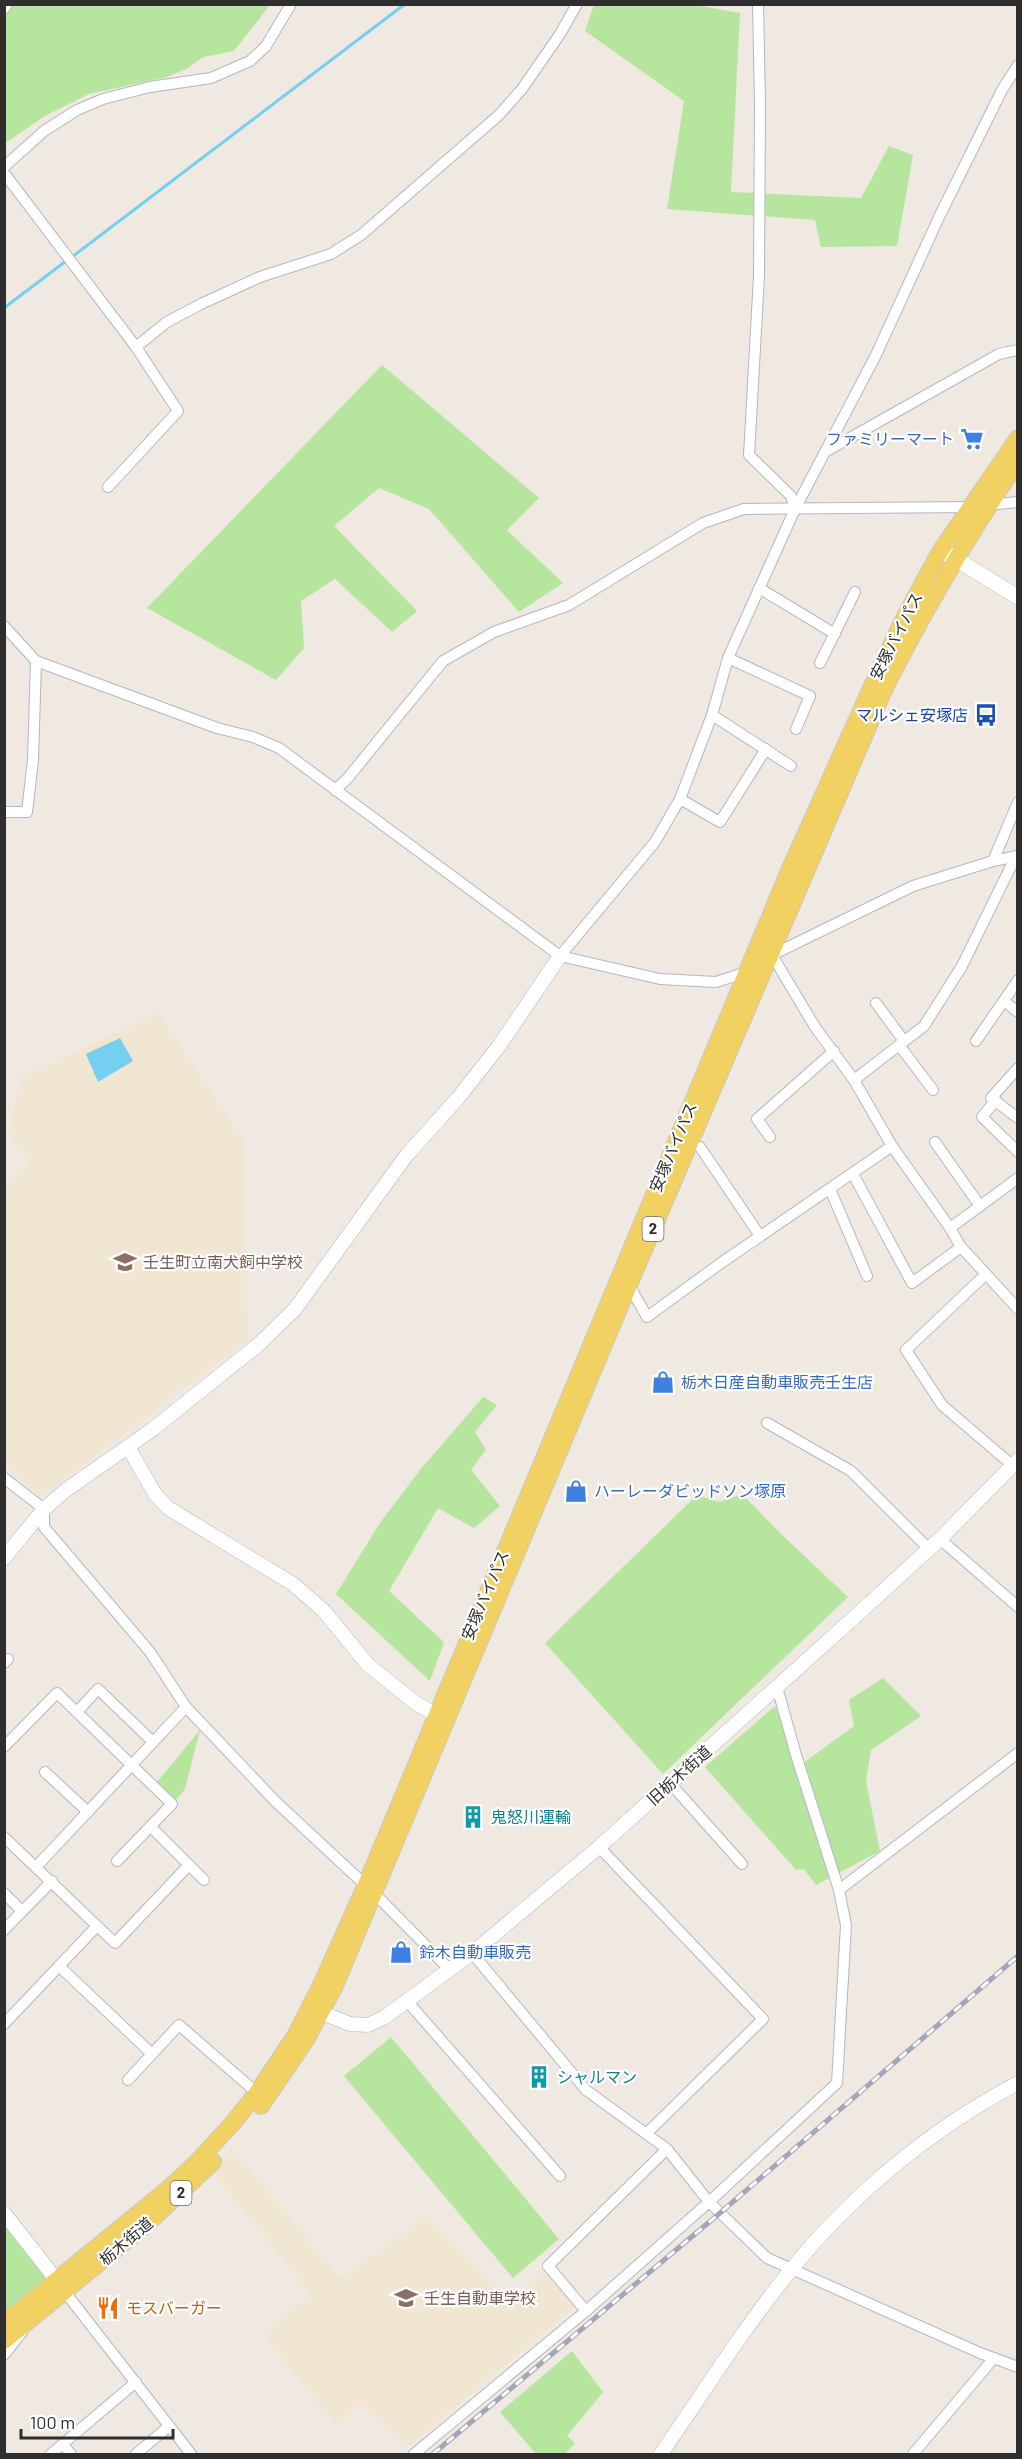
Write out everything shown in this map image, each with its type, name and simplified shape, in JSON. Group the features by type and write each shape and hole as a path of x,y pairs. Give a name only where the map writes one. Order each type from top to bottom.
{"main road":[{"name":"安塚バイパス","path":"441,1718 772,955 884,690 916,627 968,508 1017,438"},
{"name":"安塚バイパス","path":"316,2011 370,1891 746,973 872,686 904,618 948,555 989,505 1017,461"},
{"path":"948,555 1017,597"},
{"name":"栃木街道","path":"4,2341 29,2321 61,2286 196,2163 257,2093 316,2011"},
{"name":"栃木街道","path":"4,2323 61,2286 195,2180 242,2131 286,2071 316,2011"}],"street":[{"path":"4,9 7,4"},
{"path":"4,167 44,131 77,110 104,99 150,87 211,78 250,61 266,46 291,4"},
{"path":"136,347 167,322 201,303 260,277 331,254 361,235 499,115 522,89 560,34 577,4"},
{"path":"758,4 759,276 749,455 791,496 795,509"},
{"path":"4,1558 44,1509 90,1471 128,1447 252,1350 295,1309 406,1156 458,1098 500,1046 560,956 655,842 680,799 712,715 728,658 795,509 876,355 940,215 1002,90 1017,65"},
{"path":"4,173 136,347 178,411 108,487"},
{"path":"825,453 999,354 1017,350"},
{"path":"335,790 443,661 494,632 569,604 703,523 744,509 968,508 1017,502"},
{"path":"759,588 835,634"},
{"path":"820,663 855,592"},
{"path":"4,626 36,661 217,728 253,737 273,745 560,956 660,979 716,982 746,973 772,955 913,886 993,861 1017,856"},
{"path":"728,658 810,696 796,729"},
{"path":"4,812 27,812 33,760 36,661"},
{"path":"712,715 791,766"},
{"path":"680,799 720,822 766,749"},
{"path":"993,861 1017,802"},
{"path":"854,1080 924,1026 962,966 1017,856"},
{"path":"772,955 815,1027 854,1080 892,1146 961,1247 1017,1309"},
{"path":"976,1041 1017,980"},
{"path":"1004,1001 1017,1012"},
{"path":"876,1002 933,1090"},
{"path":"770,1137 757,1119 834,1051"},
{"path":"1017,1068 991,1098 1017,1118"},
{"path":"996,1100 982,1117 1017,1152"},
{"path":"935,1142 980,1206"},
{"path":"629,1285 647,1317 892,1146"},
{"path":"700,1147 760,1236"},
{"path":"853,1174 912,1283 961,1247"},
{"path":"950,1228 1015,1184"},
{"path":"830,1189 867,1276"},
{"path":"985,1275 906,1350 942,1405 1015,1463"},
{"path":"767,1423 851,1471 929,1549"},
{"path":"128,1447 155,1494 168,1508 302,1591 324,1611 368,1665 392,1685 441,1718"},
{"name":"旧栃木街道","path":"316,2011 350,2024 368,2025 385,2017 472,1953 599,1847 777,1687 940,1539 1015,1463"},
{"path":"4,1478 44,1509"},
{"path":"44,1509 44,1527 150,1652 186,1707 276,1802 450,1970"},
{"path":"940,1539 1017,1607"},
{"path":"414,2454 586,2311 709,2202 837,2083 846,1926 839,1890 777,1687"},
{"path":"77,1712 98,1689 153,1742"},
{"path":"7,1739 57,1693 172,1804 117,1861"},
{"path":"36,1867 186,1707"},
{"path":"839,1890 1017,1753"},
{"path":"45,1772 88,1812"},
{"path":"670,1783 742,1864"},
{"path":"151,1827 204,1880"},
{"path":"4,1837 115,1943 189,1865"},
{"path":"599,1847 602,1853 763,2019 647,2133"},
{"path":"4,1930 52,1881"},
{"path":"4,1893 22,1911"},
{"path":"4,2024 97,1926"},
{"path":"472,1953 586,2090 667,2149 709,2202 766,2258 1017,2367"},
{"path":"59,1966 152,2054"},
{"path":"407,2001 560,2176"},
{"path":"128,2080 179,2025 257,2093"},
{"path":"661,2454 761,2308 791,2269 841,2215 915,2150 957,2120 1017,2083"},
{"path":"586,2311 548,2266 667,2149"},
{"path":"4,2213 191,2454"},
{"path":"4,2355 10,2350 29,2321"},
{"path":"913,2454 994,2358"},
{"path":"51,2454 136,2382"},
{"path":"136,2454 168,2427"},
{"path":"63,2445 71,2454"}],"shaded area":[{"name":"壬生町立南犬飼中学校","path":"159,1013 243,1139 248,1340 41,1497 5,1465 5,1184 31,1164 9,1135 21,1077"},
{"name":"壬生自動車学校","path":"233,2149 340,2278 428,2216 511,2303 544,2274 579,2303 406,2448 361,2404 336,2425 263,2335 311,2294 211,2171"}],"green space":[{"path":"5,5 270,5 234,51 203,57 186,69 167,77 89,94 45,116 5,143"},
{"path":"594,5 695,5 740,13 731,192 861,198 889,146 913,155 897,246 821,247 815,220 667,209 684,101 585,31"},
{"path":"382,365 539,498 507,530 563,583 519,612 429,509 379,488 334,526 417,611 392,632 335,579 301,601 304,648 276,680 147,608"},
{"path":"483,1397 497,1405 475,1432 486,1450 471,1470 500,1506 474,1528 438,1508 389,1591 444,1642 430,1681 336,1594 380,1523 420,1470"},
{"path":"742,1494 848,1597 663,1774 545,1643 697,1495 719,1502"},
{"path":"883,1678 921,1716 871,1750 866,1781 880,1851 816,1885 804,1869 796,1870 705,1767 775,1706 802,1764 854,1726 849,1700"},
{"path":"200,1730 185,1789 176,1800 156,1783"},
{"path":"391,2037 559,2239 513,2278 344,2076"},
{"path":"4,2209 56,2281 4,2320"},
{"path":"572,2351 603,2392 567,2436 575,2443 565,2454 536,2454 500,2412"}],"water":[{"path":"120,1038 133,1061 98,1082 86,1054"}],"waterway":[{"path":"72,257 405,4"},
{"path":"4,308 66,261"}],"railway":[{"path":"433,2454 720,2213 1018,1956"}],"place":[{"name":"ファミリーマート","path":"972,439"},
{"name":"マルシェ安塚店","path":"986,715"},
{"name":"壬生町立南犬飼中学校","path":"125,1262"},
{"name":"栃木日産自動車販売壬生店","path":"663,1382"},
{"name":"ハーレーダビッドソン塚原","path":"576,1491"},
{"name":"鬼怒川運輸","path":"473,1817"},
{"name":"鈴木自動車販売","path":"401,1952"},
{"name":"シャルマン","path":"539,2077"},
{"name":"壬生自動車学校","path":"406,2298"},
{"name":"モスバーガー","path":"108,2308"}]}
